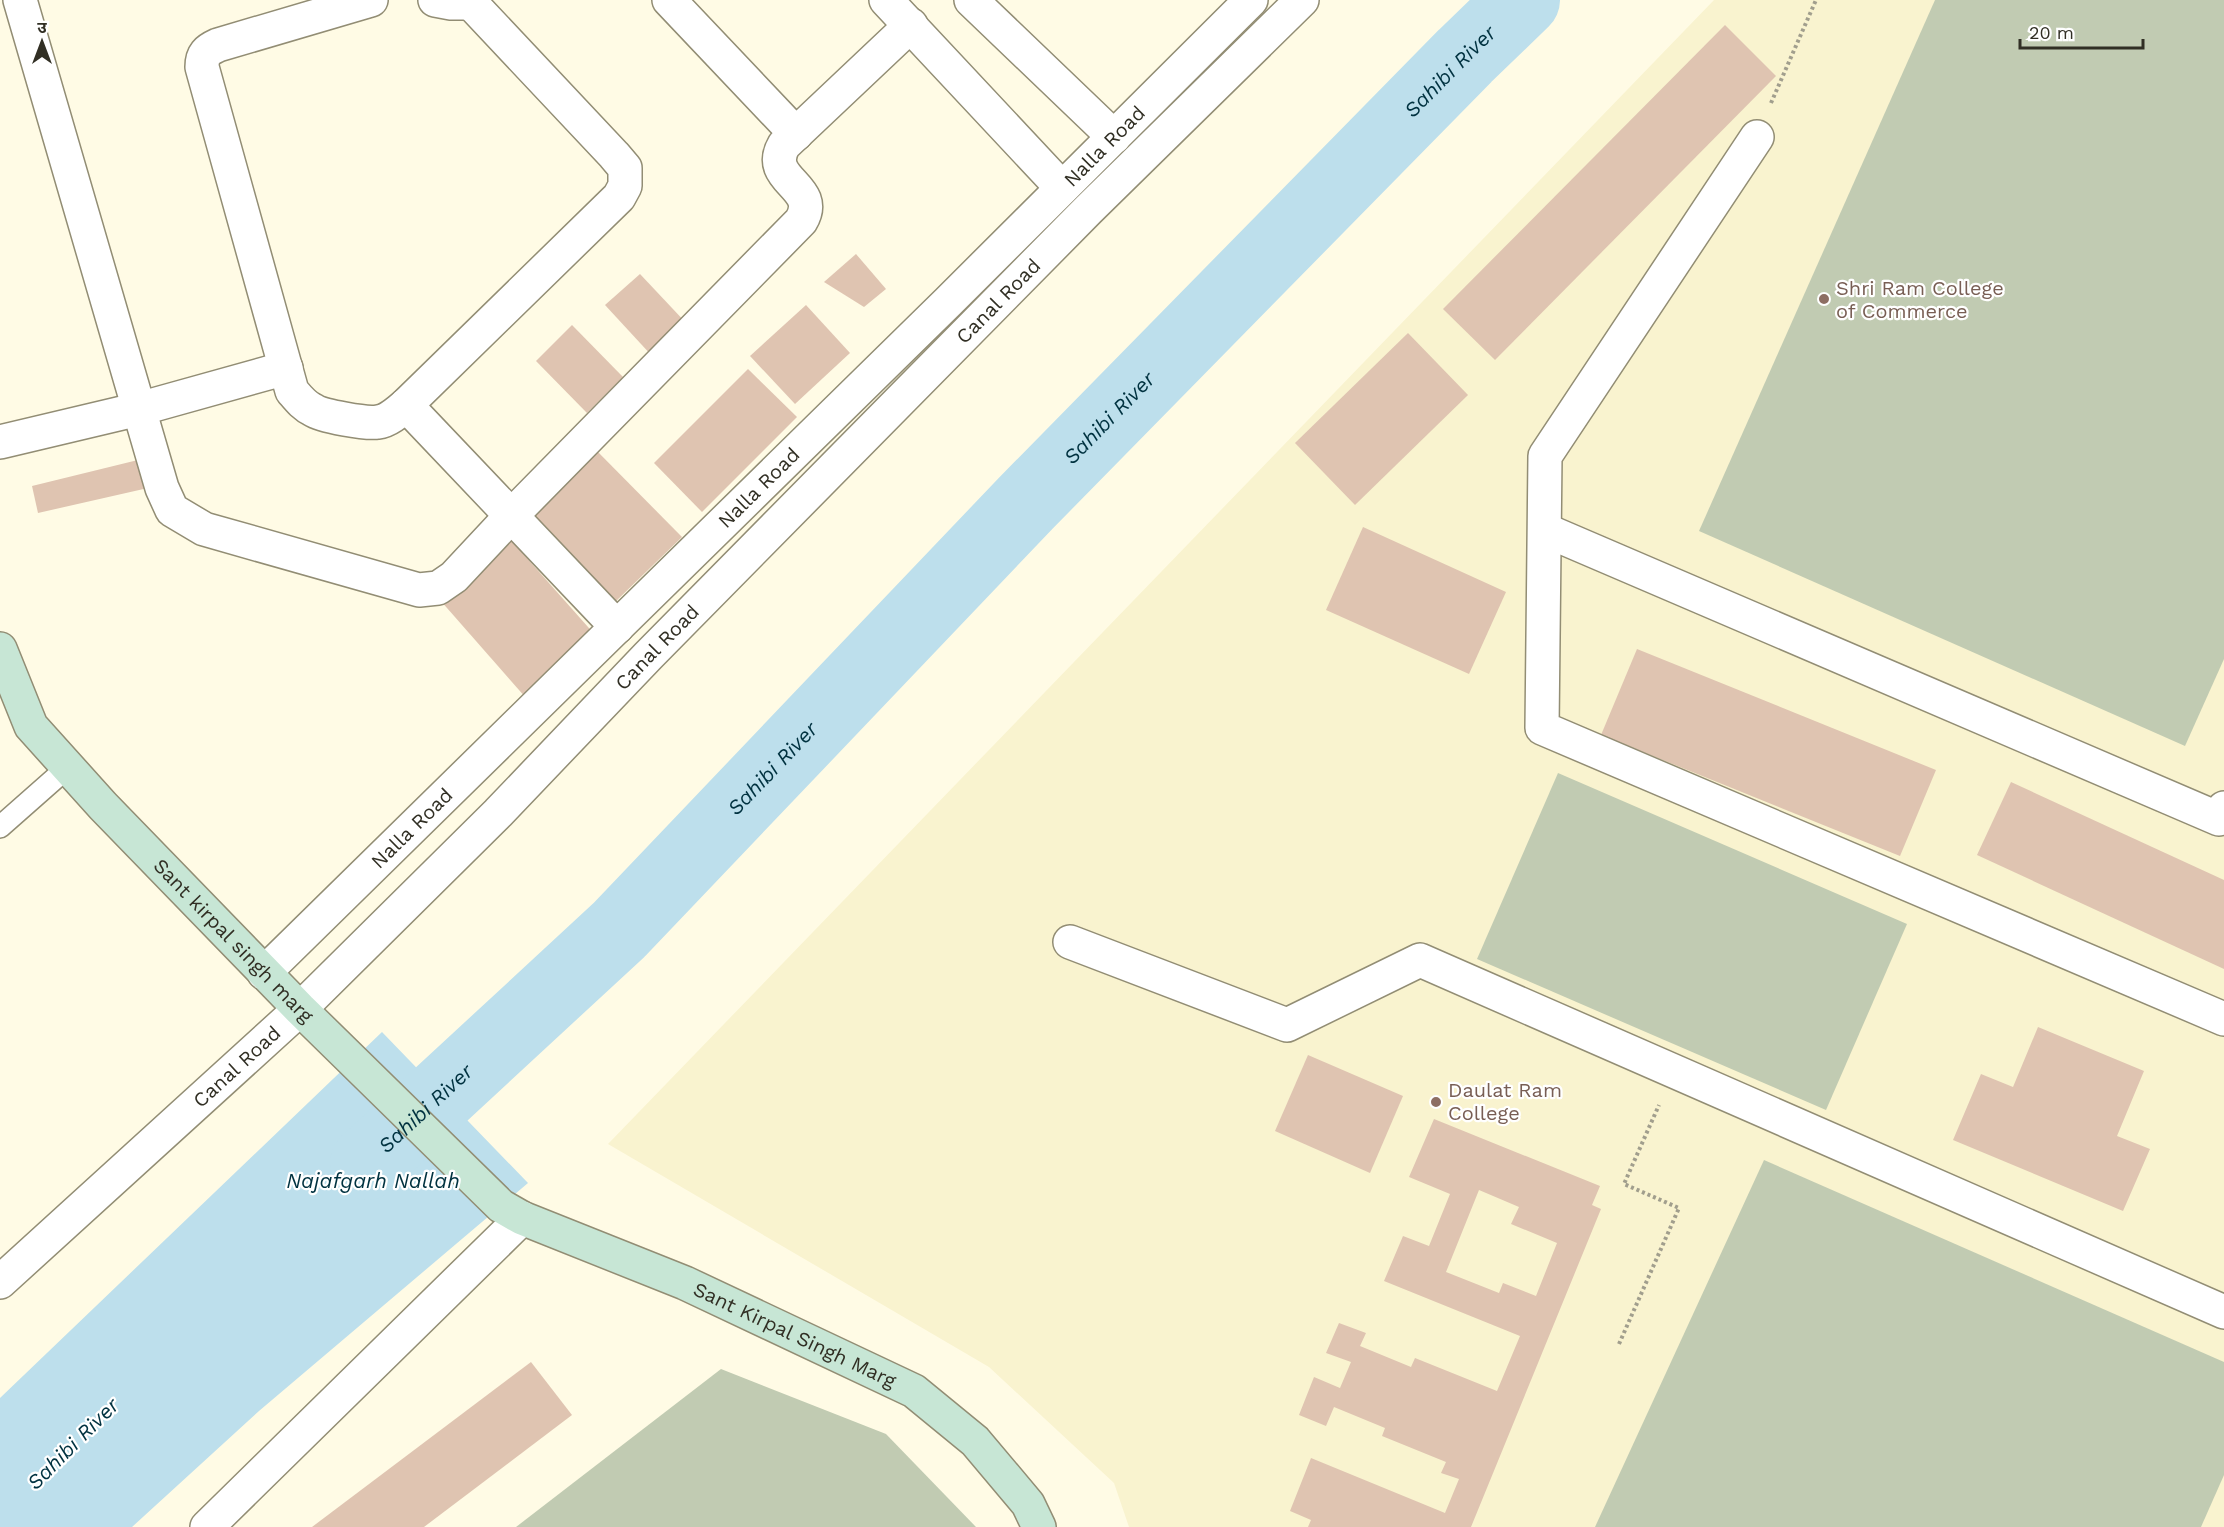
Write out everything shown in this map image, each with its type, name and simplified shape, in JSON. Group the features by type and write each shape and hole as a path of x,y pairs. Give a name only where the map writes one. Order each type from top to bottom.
{"street":[{"path":"20,0 162,488 172,510 204,529 419,590 438,588 454,577 801,221 806,213 807,202 782,173 778,161 779,153 784,145 911,25"},
{"path":"371,0 218,45 208,50 202,57 202,67 292,391 300,401 314,411 363,422 379,422 394,415 406,405 619,197 625,186 625,168 472,2 451,3 435,0"},
{"path":"669,0 796,134"},
{"path":"886,0 1062,188"},
{"path":"970,0 1114,137"},
{"name":"Nalla Road","path":"264,973 1251,0"},
{"name":"Canal Road","path":"0,1282 300,1010 498,813 648,656 1088,210 1302,0"},
{"path":"1756,137 1545,456 1542,728 2224,1019"},
{"path":"0,442 139,409 286,368"},
{"path":"406,405 617,627"},
{"path":"1545,530 2219,819 2224,807"},
{"name":"Sant kirpal singh marg","path":"0,649 31,726 68,767 300,1010 512,1212"},
{"path":"1070,942 1287,1025 1420,960 2224,1312"},
{"path":"207,1527 512,1212"},
{"name":"Sant Kirpal Singh Marg","path":"512,1212 685,1283 915,1391 975,1441 1028,1504 1039,1527"}],"lane":[{"path":"0,827 68,767"}],"path":[{"path":"1756,137 1816,0"},
{"path":"1619,1344 1679,1208 1624,1184 1674,1072"}],"shaded area":[{"path":"1714,0 2224,0 2224,1527 1129,1527 1114,1483 989,1367 608,1144"}],"green space":[{"path":"1935,0 2224,0 2224,659 2185,746 1699,531"},
{"path":"1558,773 1907,924 1826,1110 1477,959"},
{"path":"1764,1160 2224,1362 2224,1475 2201,1527 1595,1527"},
{"path":"721,1369 886,1434 976,1527 516,1527"}],"water":[{"name":"Najafgarh Nallah","path":"382,1032 528,1183 259,1411 132,1527 0,1527 0,1398"}],"building":[{"path":"1725,25 1776,76 1495,360 1443,309"},
{"path":"856,254 886,289 864,307 824,282"},
{"path":"640,274 688,325 653,357 605,305"},
{"path":"806,305 850,353 795,404 750,356"},
{"path":"572,325 623,377 587,413 536,361"},
{"path":"1408,333 1468,395 1355,505 1295,443"},
{"path":"748,369 797,417 702,512 654,463"},
{"path":"593,447 682,537 611,606 522,516"},
{"path":"142,459 148,488 38,513 32,486"},
{"path":"1363,527 1506,592 1469,674 1326,610"},
{"path":"510,539 596,636 526,698 440,600"},
{"path":"1637,649 1936,770 1900,856 1601,735"},
{"path":"2011,782 2224,880 2224,969 1977,855"},
{"path":"2038,1027 2144,1071 2117,1136 2150,1149 2123,1211 1953,1140 1981,1074 2013,1087"},
{"path":"1308,1055 1403,1096 1370,1173 1275,1131"},
{"path":"1434,1119 1600,1186 1592,1205 1601,1209 1471,1527 1308,1527 1311,1520 1290,1511 1311,1458 1445,1513 1459,1479 1441,1473 1446,1462 1382,1436 1385,1428 1334,1407 1326,1426 1299,1415 1314,1377 1340,1388 1351,1362 1326,1353 1339,1323 1366,1333 1360,1346 1411,1367 1415,1358 1497,1391 1520,1336 1384,1281 1403,1236 1429,1246 1450,1194 1409,1177","holes":["1479,1190 1519,1207 1511,1224 1557,1243 1536,1296 1503,1283 1499,1293 1446,1272"]},
{"path":"531,1362 572,1415 424,1527 312,1527"}],"waterway":[{"name":"Sahibi River","path":"367,1163 619,930 1026,503 1465,56 1523,0"}],"place":[{"name":"Shri Ram College of Commerce","path":"1824,299"},
{"name":"Daulat Ram College","path":"1436,1102"}]}
